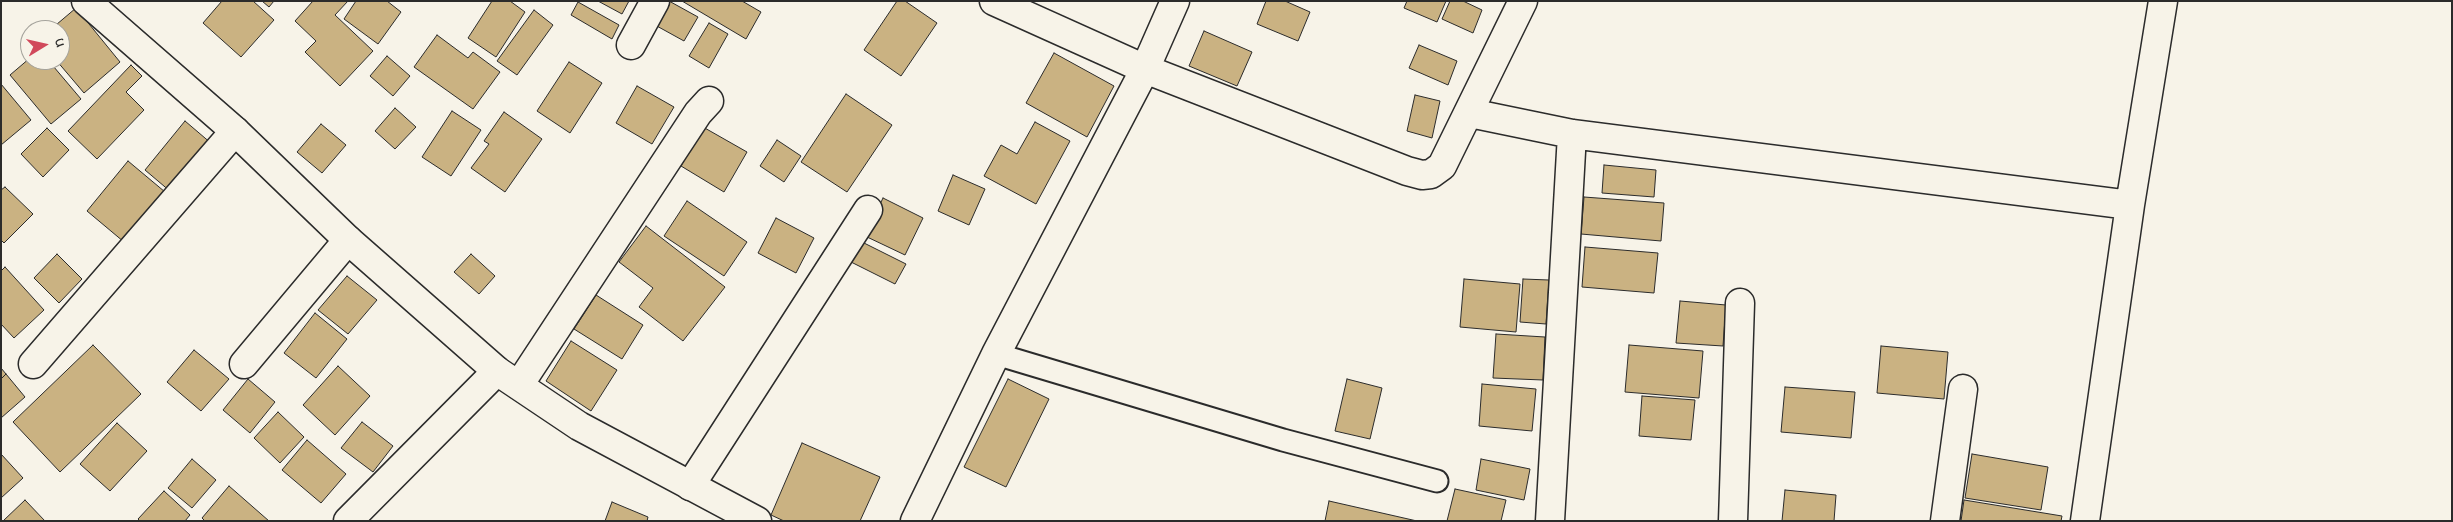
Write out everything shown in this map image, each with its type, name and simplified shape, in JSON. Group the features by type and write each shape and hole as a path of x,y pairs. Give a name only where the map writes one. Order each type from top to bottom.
{"street":[{"path":"86,1 235,131 348,240 497,370 579,426 690,486 739,517"},
{"path":"630,45 655,1"},
{"path":"994,1 1145,68 1407,171 1422,175 1432,174 1442,166 1470,113 1523,1"},
{"path":"915,521 996,354 1145,68 1175,1"},
{"path":"2085,521 2130,205 2163,1"},
{"path":"519,385 698,113 709,101"},
{"path":"1470,113 1572,134 2130,205"},
{"path":"33,364 235,131"},
{"path":"1550,521 1572,134"},
{"path":"690,486 868,210"},
{"path":"244,364 348,240"},
{"path":"1734,521 1740,304"},
{"path":"348,521 497,370"},
{"path":"1945,521 1963,389"}],"lane":[{"path":"996,354 1284,440 1438,481"}],"building":[{"path":"222,1 253,1 274,20 241,57 203,23"},
{"path":"262,1 274,1 269,7"},
{"path":"313,1 348,1 335,15 373,51 340,86 305,52 316,41 295,21"},
{"path":"356,1 387,1 401,12 378,44 344,19"},
{"path":"492,1 510,1 525,12 496,57 468,38"},
{"path":"598,1 629,1 622,14"},
{"path":"669,1 698,17 684,41 655,25"},
{"path":"682,1 742,1 761,12 746,39"},
{"path":"897,1 905,1 937,23 901,76 864,50"},
{"path":"1266,1 1285,1 1310,12 1298,41 1257,24"},
{"path":"1407,1 1446,1 1437,22 1404,8"},
{"path":"1450,1 1463,1 1482,10 1473,33 1442,19"},
{"path":"578,2 619,25 612,39 571,15"},
{"path":"76,8 120,62 84,93 64,70 70,70 70,20 62,20"},
{"path":"534,10 553,25 517,75 497,61"},
{"path":"709,23 728,34 709,68 689,56"},
{"path":"1204,31 1252,52 1237,86 1189,66"},
{"path":"437,35 468,58 473,52 500,72 473,109 414,67"},
{"path":"1419,45 1457,61 1448,85 1409,68"},
{"path":"1054,53 1114,86 1087,137 1026,103"},
{"path":"387,56 410,76 393,96 370,76"},
{"path":"569,62 602,83 570,133 537,111"},
{"path":"131,65 142,76 126,92 144,110 97,159 68,131"},
{"path":"20,66 20,70 56,70 81,99 51,124 10,75"},
{"path":"1,84 31,120 1,145"},
{"path":"637,86 674,107 652,144 616,123"},
{"path":"846,94 892,125 847,192 801,162"},
{"path":"1415,95 1440,101 1432,138 1407,131"},
{"path":"395,108 416,127 395,149 375,131"},
{"path":"452,111 481,130 451,176 422,157"},
{"path":"504,112 542,139 505,192 471,168 489,144 484,141"},
{"path":"185,121 212,144 171,192 145,170"},
{"path":"1035,122 1070,141 1036,204 984,176 1001,145 1017,154"},
{"path":"321,124 346,145 322,173 297,152"},
{"path":"703,127 747,152 724,192 681,166"},
{"path":"47,128 69,150 43,177 21,154"},
{"path":"777,140 801,156 784,182 760,166"},
{"path":"128,161 171,197 130,247 87,211"},
{"path":"1604,165 1656,170 1654,197 1602,193"},
{"path":"953,175 985,189 969,225 938,211"},
{"path":"5,187 33,214 4,243 1,240 1,190"},
{"path":"1584,197 1664,203 1661,241 1581,234"},
{"path":"883,198 923,218 905,255 865,236"},
{"path":"687,201 747,242 724,276 664,236"},
{"path":"776,218 814,238 796,273 758,253"},
{"path":"646,226 725,287 683,341 639,307 653,288 619,262"},
{"path":"862,242 906,264 895,284 851,262"},
{"path":"1585,247 1658,253 1654,293 1582,287"},
{"path":"57,254 82,279 59,303 34,278"},
{"path":"471,254 495,276 479,294 454,272"},
{"path":"5,267 44,310 14,338 1,324 1,271"},
{"path":"347,276 377,300 348,334 318,310"},
{"path":"1464,279 1520,284 1516,332 1460,327"},
{"path":"1523,279 1549,280 1546,324 1520,322"},
{"path":"596,295 643,325 622,359 574,329"},
{"path":"1680,301 1726,305 1723,346 1676,343"},
{"path":"315,313 347,339 316,378 284,353"},
{"path":"1496,334 1545,337 1543,380 1493,378"},
{"path":"571,341 617,370 591,411 546,381"},
{"path":"93,345 141,394 60,472 13,422"},
{"path":"1629,345 1703,351 1699,398 1625,392"},
{"path":"1881,346 1948,352 1944,399 1877,393"},
{"path":"194,350 229,379 201,411 167,382"},
{"path":"338,366 370,396 335,435 303,405"},
{"path":"1,368 6,374 1,379"},
{"path":"6,374 25,397 1,418 1,379"},
{"path":"248,379 275,402 250,433 223,410"},
{"path":"1008,379 1049,399 1006,487 964,467"},
{"path":"1347,379 1382,388 1370,439 1335,431"},
{"path":"1482,384 1536,389 1532,431 1479,426"},
{"path":"1785,387 1855,392 1851,438 1781,432"},
{"path":"1642,396 1695,400 1691,440 1639,436"},
{"path":"278,412 304,437 280,463 254,438"},
{"path":"362,422 393,446 373,472 341,448"},
{"path":"117,423 147,451 110,491 80,464"},
{"path":"307,440 346,474 321,503 282,470"},
{"path":"802,443 880,477 860,521 784,521 771,515"},
{"path":"1,454 23,478 1,498"},
{"path":"1972,454 2048,467 2041,510 1965,498"},
{"path":"192,459 216,480 192,508 168,488"},
{"path":"1481,459 1530,469 1524,500 1476,490"},
{"path":"229,486 269,521 205,521 202,518"},
{"path":"1455,489 1506,500 1501,521 1447,521"},
{"path":"1785,490 1836,495 1834,521 1782,521"},
{"path":"164,491 190,515 185,521 140,521 138,519"},
{"path":"25,500 45,521 3,521"},
{"path":"1964,500 2062,516 2061,521 1961,521"},
{"path":"1329,501 1417,521 1325,521"},
{"path":"612,502 648,517 647,521 605,521"}]}
